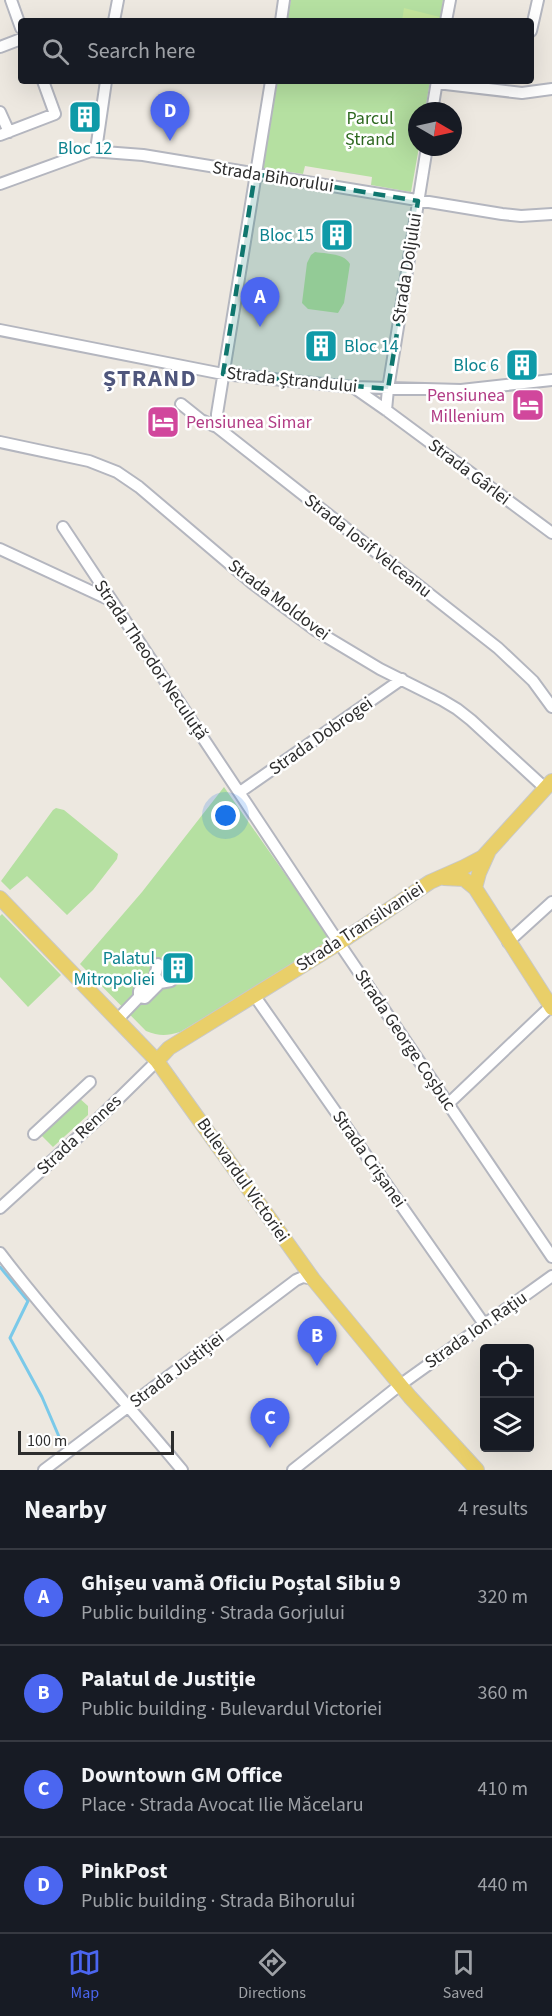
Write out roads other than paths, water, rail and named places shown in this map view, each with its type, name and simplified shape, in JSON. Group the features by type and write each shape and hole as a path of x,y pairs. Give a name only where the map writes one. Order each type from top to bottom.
{"main road":[{"name":"Strada Transilvaniei","path":"157,1061 169,1048 439,878 464,867 489,851 549,785"},
{"path":"475,888 478,873 489,851"},
{"path":"439,878 464,879 475,888 551,1007"},
{"name":"Bulevardul Victoriei","path":"0,898 157,1061 313,1279 400,1385 477,1470"}],"street":[{"path":"11,0 18,20"},
{"path":"115,18 118,0"},
{"path":"281,18 284,0"},
{"path":"447,18 450,0"},
{"path":"534,18 538,0"},
{"path":"0,47 18,40"},
{"path":"0,112 5,133 56,114 44,84"},
{"path":"96,150 106,84"},
{"path":"217,427 223,374 270,84"},
{"path":"434,102 437,84"},
{"path":"452,84 522,93 552,89"},
{"name":"Strada Bihorului","path":"0,184 96,150 143,155 521,216 552,214"},
{"name":"Strada Doljului","path":"387,389 426,156"},
{"name":"Strada Ștrandului","path":"0,330 223,374 353,387 480,390 552,380"},
{"name":"Strada Gârlei","path":"353,387 552,534"},
{"path":"387,389 387,410"},
{"name":"Strada Iosif Velceanu","path":"181,404 201,420 217,427 498,648 533,681 552,707"},
{"name":"Strada Moldovei","path":"0,442 89,461 117,472 139,487 282,606 342,648 442,700 471,720 549,785"},
{"name":"Strada Theodor Neculuță","path":"63,527 110,601 240,792"},
{"path":"0,549 110,601"},
{"name":"Strada Dobrogei","path":"240,792 402,680"},
{"name":"Strada George Coșbuc","path":"240,792 339,943 552,1257"},
{"path":"508,942 552,902"},
{"path":"117,1020 139,997 139,991 162,980 158,964"},
{"name":"Strada Crișanei","path":"254,995 484,1324"},
{"path":"448,1104 551,1007"},
{"name":"Strada Rennes","path":"0,1208 100,1117 157,1061"},
{"path":"34,1134 90,1082"},
{"path":"0,1253 36,1300 182,1470"},
{"name":"Strada Ion Rațiu","path":"293,1470 400,1385 552,1276"},
{"name":"Strada Justiției","path":"44,1470 296,1280 303,1277 313,1279"}],"waterway":[{"path":"0,1267 28,1301 10,1338 42,1397 60,1439"}],"place":[{"name":"Bloc 12","path":"85,117"},
{"name":"PinkPost","path":"170,141"},
{"name":"Bloc 15","path":"337,235"},
{"name":"Ghișeu vamă Oficiu Poștal Sibiu 9","path":"260,327"},
{"name":"Bloc 14","path":"321,346"},
{"name":"Bloc 6","path":"522,365"},
{"name":"Pensiunea Millenium","path":"528,405"},
{"name":"Pensiunea Simar","path":"163,422"},
{"name":"Palatul Mitropoliei","path":"178,968"},
{"name":"Palatul de Justiție","path":"317,1366"},
{"name":"Downtown GM Office","path":"270,1448"}],"district":[{"name":"ȘTRAND","path":"150,378"}],"park label":[{"name":"Parcul Ștrand","path":"370,128"}]}
